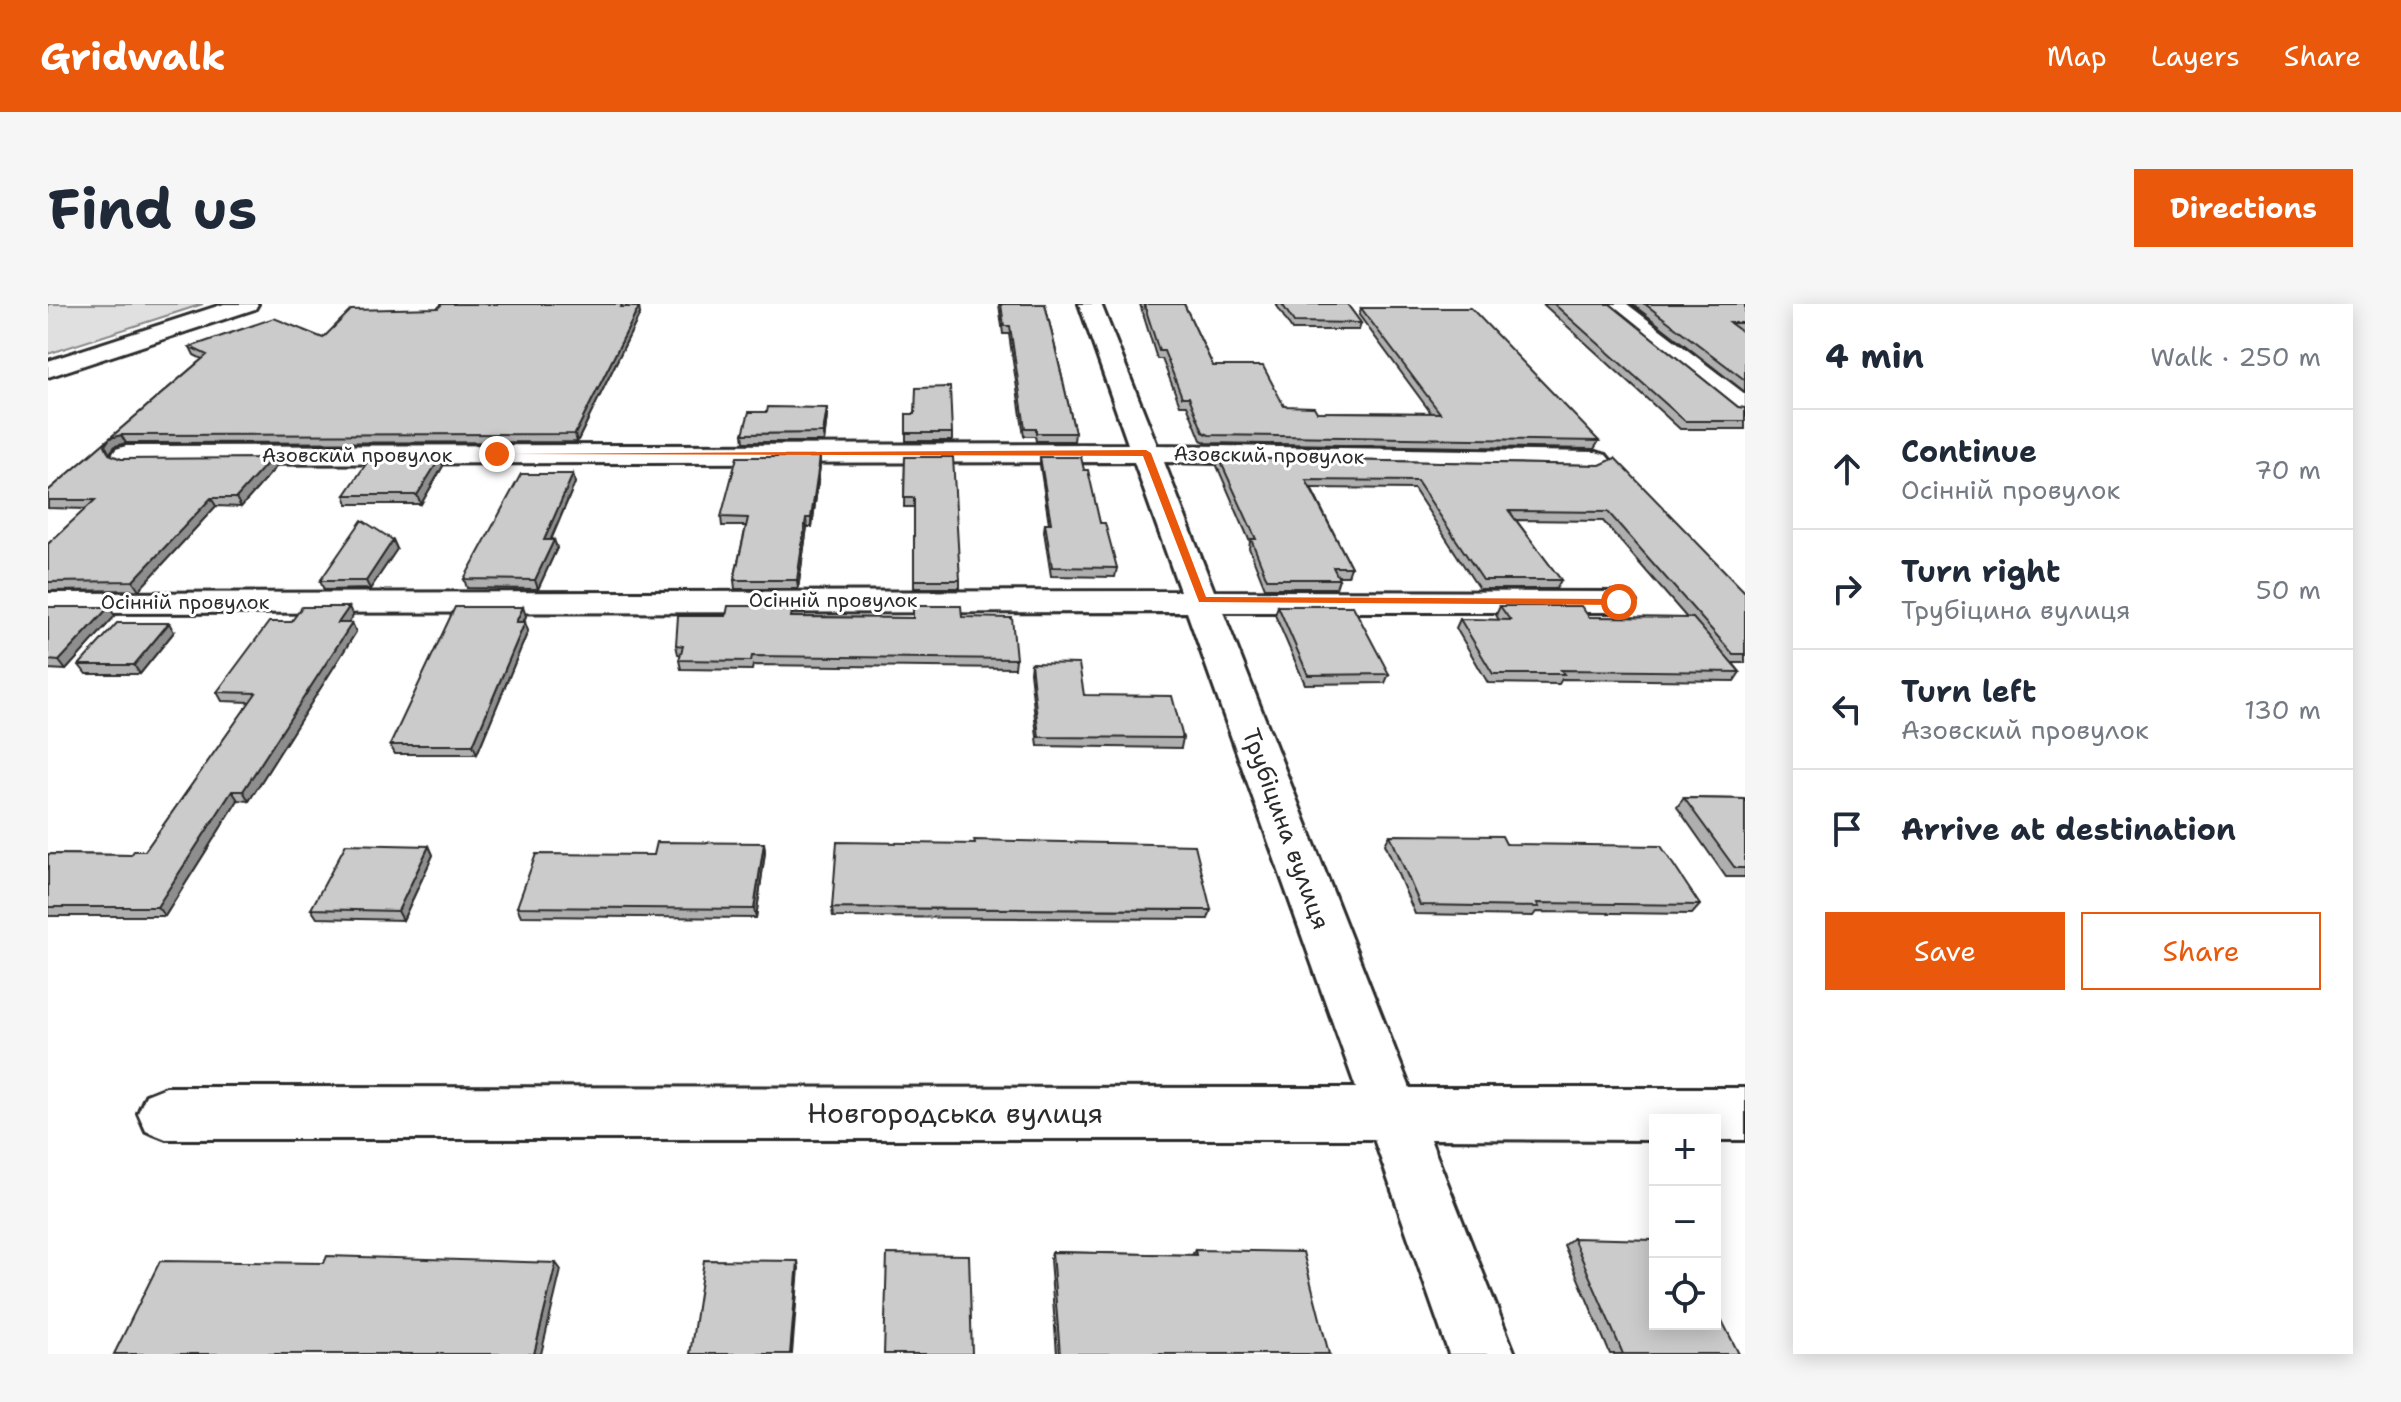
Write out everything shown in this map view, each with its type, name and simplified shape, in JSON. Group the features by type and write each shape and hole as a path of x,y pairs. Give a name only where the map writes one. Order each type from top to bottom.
{"street":[{"path":"48,369 247,304"},
{"name":"Трубіцина вулиця","path":"1090,304 1482,1354"},
{"path":"1613,304 1745,407"},
{"name":"Азовский провулок","path":"126,455 1146,453 1596,461"},
{"name":"Осінній провулок","path":"48,603 1619,602"},
{"name":"Новгородська вулиця","path":"166,1113 1745,1114"}],"shaded area":[{"path":"48,304 203,304 48,354"}],"building":[{"path":"442,304 622,304 621,307 639,307 575,434 121,435 110,438 105,445 109,454 121,459 272,458 236,498 211,498 133,581 48,582 48,544 95,500 48,500 48,491 207,355 190,347 274,318 323,338 351,310 438,308"},
{"path":"1001,304 1045,304 1075,433 1036,433 1036,428 1025,428 1010,326 1004,326"},
{"path":"1144,304 1184,304 1213,366 1263,366 1284,406 1314,407 1317,412 1440,413 1361,308 1471,308 1599,441 1209,435 1203,432 1189,397 1182,397 1164,351 1159,351"},
{"path":"1282,304 1347,304 1361,323 1294,322"},
{"path":"1554,304 1610,304 1738,407 1745,408 1745,421 1685,421"},
{"path":"1645,304 1745,304 1745,323 1730,323 1745,334 1745,380"},
{"path":"950,387 952,433 906,433 906,414 915,414 916,388"},
{"path":"768,407 827,408 823,433 743,434 749,412 767,412"},
{"path":"737,457 820,457 811,518 806,518 797,580 734,580 748,518 721,517"},
{"path":"905,457 953,457 960,580 914,580 914,498 904,498"},
{"path":"1040,457 1081,457 1084,470 1088,470 1100,523 1105,523 1117,568 1052,567 1045,523 1051,523"},
{"path":"370,458 440,458 417,495 345,495"},
{"path":"1219,458 1600,465 1615,458 1745,592 1745,654 1733,654 1608,512 1509,511 1561,580 1483,580 1417,481 1306,480 1351,567 1333,567 1339,579 1267,579 1251,539 1256,539"},
{"path":"521,474 573,474 544,540 554,540 535,580 464,579"},
{"path":"362,520 393,540 366,581 320,581"},
{"path":"728,606 793,606 791,617 913,618 913,606 961,606 962,617 1012,618 1016,659 752,656 751,661 679,660 683,646 676,645 678,616 726,616"},
{"path":"1278,606 1353,606 1389,674 1308,675"},
{"path":"1500,606 1581,606 1589,617 1693,618 1740,672 1561,670 1564,674 1493,674 1460,619 1510,620"},
{"path":"48,607 109,607 59,661 48,660"},
{"path":"302,607 349,607 338,623 352,623 243,791 232,791 157,907 48,907 48,854 131,855 134,851 145,851 256,693 217,692 269,622 291,622"},
{"path":"455,607 523,607 516,622 525,622 473,745 390,745"},
{"path":"117,623 169,623 134,665 79,665"},
{"path":"1031,663 1079,664 1084,695 1172,696 1183,738 1039,737"},
{"path":"1684,798 1745,799 1745,868 1735,868"},
{"path":"1390,835 1502,836 1506,844 1661,846 1700,905 1420,905"},
{"path":"974,840 1195,845 1211,910 832,908 837,842 975,844"},
{"path":"657,842 764,843 754,909 517,907 536,854 654,855"},
{"path":"346,844 429,846 398,911 311,909"},
{"path":"1573,1238 1649,1240 1649,1330 1721,1330 1721,1319 1739,1354 1623,1354"},
{"path":"1195,1250 1303,1252 1329,1354 1060,1354 1052,1252 1196,1255"},
{"path":"887,1254 969,1255 972,1354 884,1354"},
{"path":"327,1256 556,1263 534,1354 114,1354 160,1261 324,1263"},
{"path":"704,1260 798,1261 790,1354 690,1354"}],"route":[{"path":"497,454 1146,453 1202,600 1619,602"}]}
